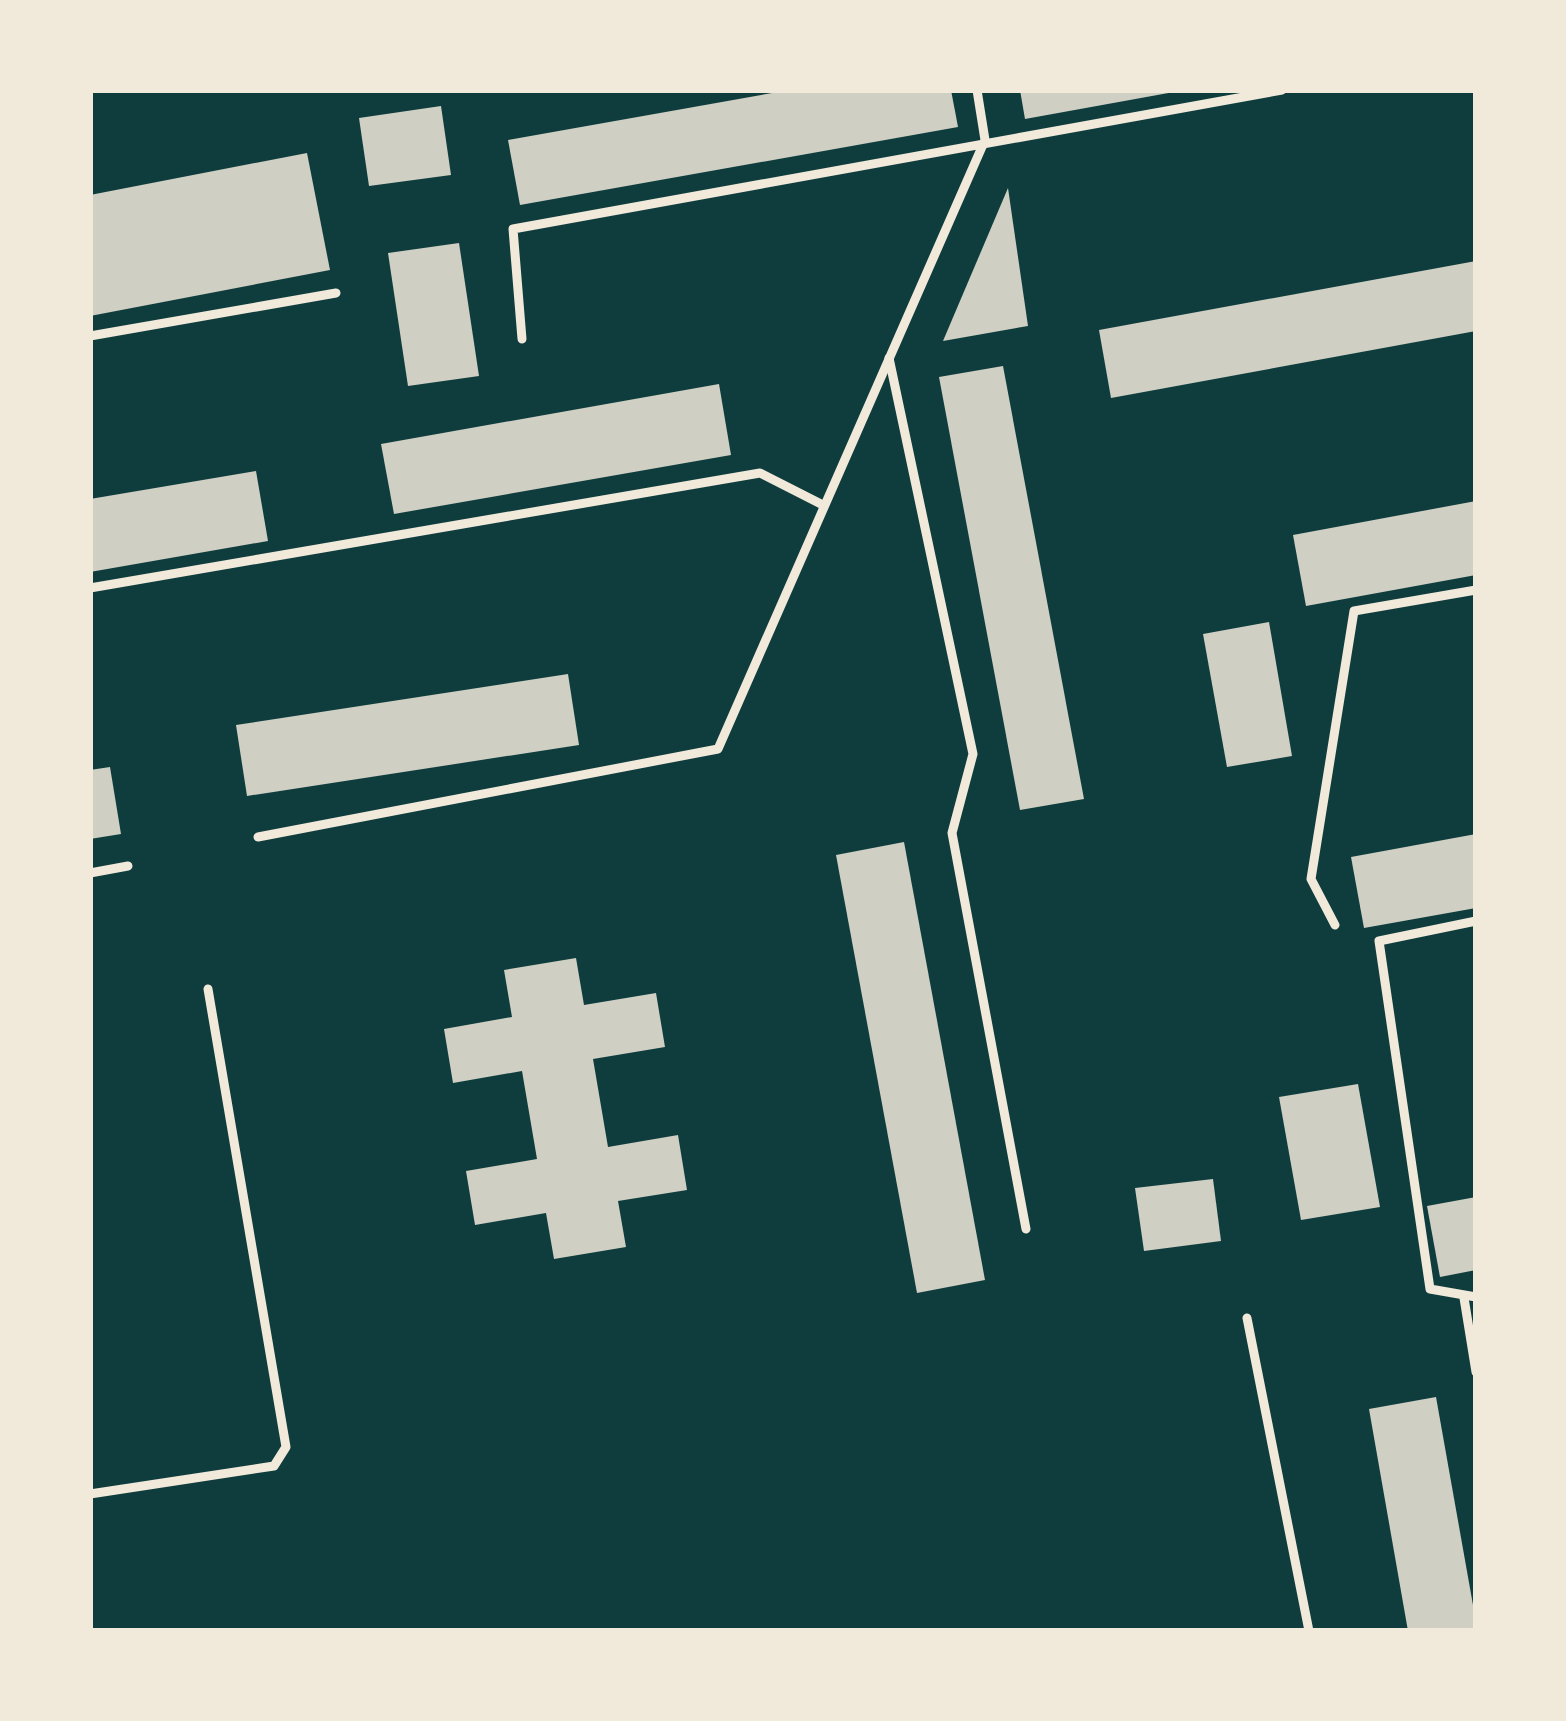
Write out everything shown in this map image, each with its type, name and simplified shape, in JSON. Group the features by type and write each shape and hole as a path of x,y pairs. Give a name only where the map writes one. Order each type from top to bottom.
{"lane":[{"path":"258,837 718,749 821,504 985,140 977,90"},
{"path":"522,339 513,229 985,140 1282,90"},
{"path":"90,335 336,293"},
{"path":"889,358 974,754 952,833 1026,1229"},
{"path":"90,588 760,473 821,504"},
{"path":"1336,925 1311,879 1354,611 1476,590"},
{"path":"90,872 128,866"},
{"path":"1476,921 1379,941 1430,1288 1470,1297 1476,1372"},
{"path":"90,1494 274,1466 286,1447 208,989"},
{"path":"1247,1318 1309,1631"}],"building":[{"path":"789,90 951,90 958,127 520,205 508,140"},
{"path":"1020,90 1174,90 1174,92 1025,119"},
{"path":"441,106 451,175 369,186 359,118"},
{"path":"307,153 330,270 90,316 90,195"},
{"path":"1008,188 1028,326 943,341"},
{"path":"459,243 479,376 408,386 388,253"},
{"path":"1476,261 1476,331 1111,398 1099,330"},
{"path":"1003,366 1084,799 1020,810 939,377"},
{"path":"719,384 731,455 394,514 381,444"},
{"path":"256,471 268,541 90,572 90,499"},
{"path":"1476,501 1476,575 1306,606 1293,535"},
{"path":"1269,622 1292,756 1227,767 1203,634"},
{"path":"568,674 579,745 247,796 236,725"},
{"path":"110,767 121,834 90,839 90,770"},
{"path":"1476,834 1476,908 1364,928 1351,857"},
{"path":"904,842 985,1280 917,1293 836,855"},
{"path":"576,958 584,1005 656,993 665,1047 593,1059 608,1147 678,1135 687,1190 618,1201 626,1247 554,1259 546,1213 475,1225 466,1171 537,1159 522,1071 453,1083 444,1029 512,1017 504,970"},
{"path":"1358,1084 1380,1207 1301,1220 1279,1097"},
{"path":"1213,1179 1221,1241 1144,1251 1135,1188"},
{"path":"1476,1197 1476,1270 1440,1277 1427,1206"},
{"path":"1436,1397 1476,1631 1408,1631 1369,1409"}]}
